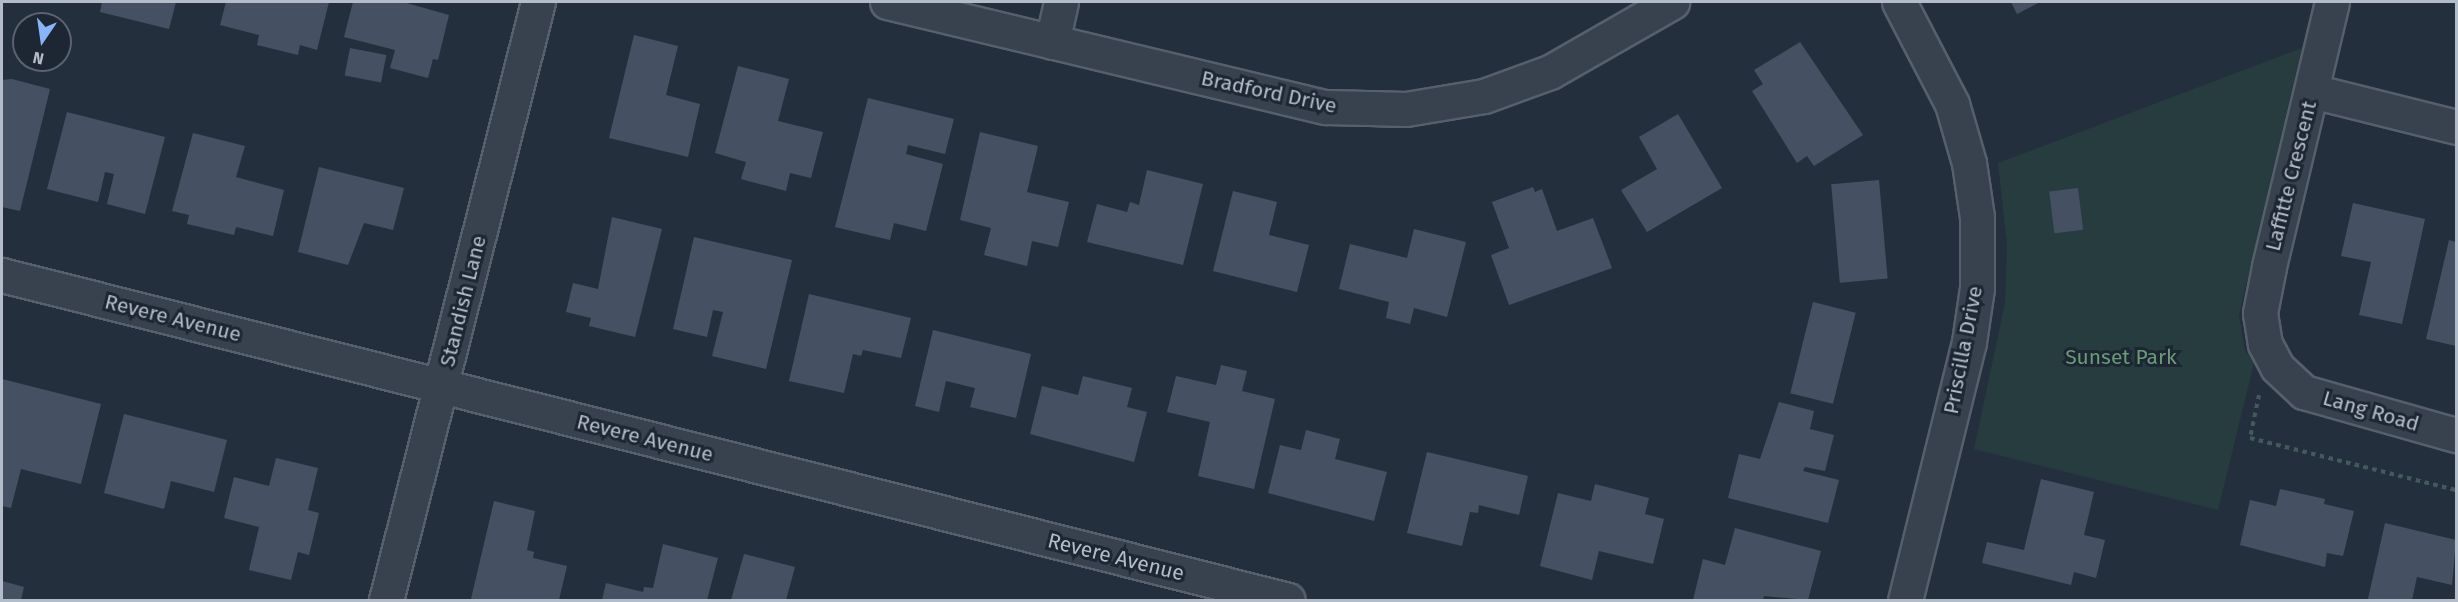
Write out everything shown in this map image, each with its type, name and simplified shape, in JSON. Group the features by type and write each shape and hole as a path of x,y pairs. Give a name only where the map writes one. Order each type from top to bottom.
{"street":[{"name":"Standish Lane","path":"386,600 538,2"},
{"name":"Bradford Drive","path":"887,2 1326,107 1406,109 1484,96 1550,72 1672,2"},
{"path":"1052,42 1061,2"},
{"name":"Priscilla Drive","path":"1899,2 1952,104 1969,163 1977,217 1977,288 1969,342 1905,600"},
{"name":"Laffitte Crescent","path":"2268,351 2260,313 2332,2"},
{"path":"2312,91 2457,127"},
{"name":"Revere Avenue","path":"2,274 1288,600"},
{"name":"Lang Road","path":"2268,351 2277,367 2304,392 2457,435"}],"path":[{"path":"2268,351 2250,438 2457,490"}],"green space":[{"name":"Sunset Park","path":"2302,48 2239,315 2245,350 2254,363 2218,510 1974,449 2005,303 2007,245 1998,163"}],"building":[{"path":"102,2 176,2 169,29 100,12"},
{"path":"226,2 329,2 317,50 300,45 298,55 257,45 259,35 220,25"},
{"path":"353,2 403,2 449,15 438,60 433,59 428,78 390,68 395,50 344,37"},
{"path":"2011,2 2040,2 2017,14"},
{"path":"634,35 678,46 666,95 700,104 688,157 609,138"},
{"path":"1800,42 1863,135 1814,166 1807,156 1797,163 1752,91 1763,84 1754,70"},
{"path":"350,48 386,55 381,83 345,75"},
{"path":"738,66 789,79 778,121 823,132 811,178 790,173 786,191 741,179 746,162 715,153"},
{"path":"12,79 50,89 20,211 2,207 2,80"},
{"path":"868,98 954,119 945,154 908,145 906,154 943,164 926,231 894,223 890,240 835,227"},
{"path":"67,112 165,137 145,214 107,204 114,174 105,172 98,202 47,189"},
{"path":"1678,114 1722,188 1647,232 1621,190 1657,169 1639,137"},
{"path":"980,132 1038,146 1027,192 1069,202 1058,247 1032,241 1027,266 984,255 991,228 960,220"},
{"path":"193,133 245,146 236,177 284,190 273,236 236,227 234,235 187,224 189,215 172,211"},
{"path":"319,167 404,188 393,230 364,223 348,265 298,252"},
{"path":"1147,170 1203,184 1183,265 1087,242 1097,204 1127,212 1130,202 1139,205"},
{"path":"1879,180 1888,279 1840,283 1831,184"},
{"path":"1533,187 1535,192 1542,189 1557,231 1593,218 1612,268 1509,305 1491,255 1509,248 1492,202"},
{"path":"2078,188 2083,230 2054,233 2049,192"},
{"path":"1233,191 1277,202 1269,235 1309,245 1297,292 1213,271"},
{"path":"2353,203 2425,219 2402,324 2359,315 2371,262 2341,256"},
{"path":"612,217 662,229 635,337 589,326 591,318 566,312 573,283 598,289"},
{"path":"1414,229 1466,242 1447,317 1414,308 1410,324 1386,318 1389,302 1339,289 1350,244 1407,258"},
{"path":"694,237 792,260 766,369 712,356 723,312 713,310 707,337 673,329"},
{"path":"2449,240 2456,242 2456,346 2426,339"},
{"path":"809,294 911,318 901,358 863,350 861,356 853,354 844,393 789,381"},
{"path":"1813,302 1856,313 1833,404 1790,393"},
{"path":"933,330 1031,354 1016,418 970,407 975,388 946,381 939,412 915,406"},
{"path":"1221,365 1247,371 1242,391 1275,399 1254,489 1198,476 1210,422 1167,412 1176,376 1216,385"},
{"path":"1083,376 1132,388 1127,407 1147,412 1134,462 1030,434 1042,386 1078,395"},
{"path":"2,379 101,404 81,484 21,469 11,508 2,506"},
{"path":"1779,402 1814,411 1810,429 1834,435 1825,471 1805,467 1803,471 1839,480 1828,523 1728,498 1739,454 1760,459"},
{"path":"124,414 227,440 214,492 171,481 164,509 104,493"},
{"path":"1306,430 1340,439 1335,459 1387,472 1374,521 1268,493 1280,445 1301,450"},
{"path":"1427,452 1528,476 1519,515 1479,505 1478,513 1470,512 1462,546 1407,533"},
{"path":"276,458 318,468 308,510 319,513 309,555 298,552 291,580 249,570 259,527 224,518 234,477 269,486"},
{"path":"2041,479 2094,492 2084,535 2105,540 2096,578 2074,572 2071,585 1982,563 1987,542 2024,550"},
{"path":"1595,484 1649,498 1645,514 1664,519 1653,564 1599,551 1592,580 1540,566 1558,493 1591,501"},
{"path":"2280,489 2325,499 2324,504 2354,511 2343,556 2327,553 2325,567 2240,545 2250,500 2276,506"},
{"path":"494,501 535,511 527,550 534,552 533,558 567,566 559,600 471,599"},
{"path":"2385,523 2456,540 2452,585 2417,577 2412,600 2368,599"},
{"path":"1735,528 1821,551 1808,600 1764,596 1763,600 1693,600 1703,559 1725,565"},
{"path":"663,544 718,558 707,600 602,600 606,583 643,592 644,587 653,588"},
{"path":"744,554 795,567 786,600 731,600"},
{"path":"2,581 24,587 21,600 2,600"}]}
